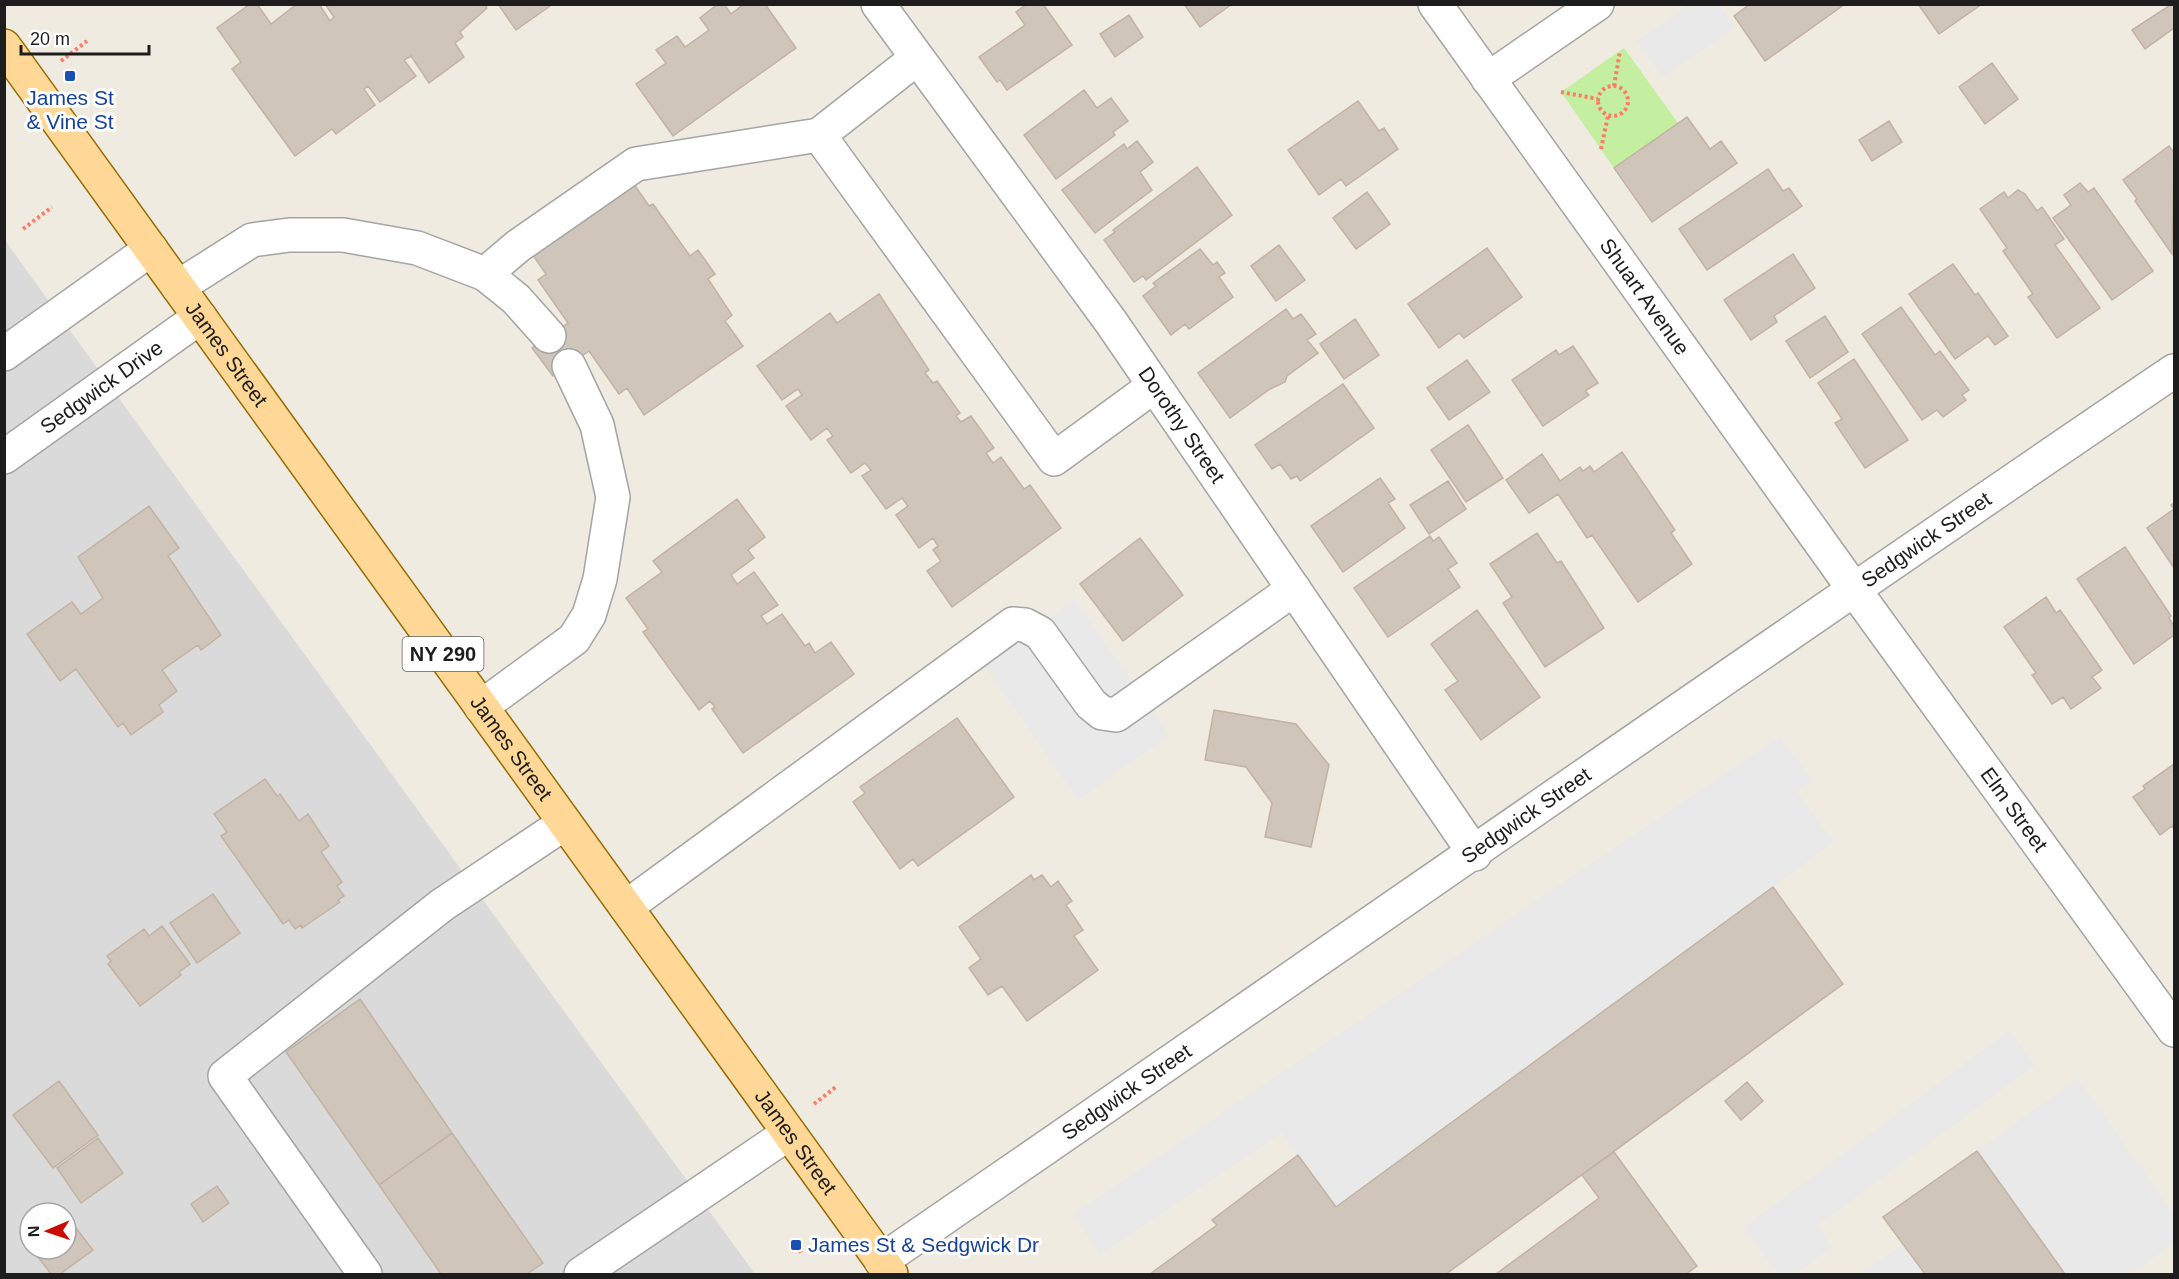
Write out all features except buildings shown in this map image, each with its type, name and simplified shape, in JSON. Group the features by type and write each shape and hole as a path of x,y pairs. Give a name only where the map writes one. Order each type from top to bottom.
{"main road":[{"name":"James Street","path":"4,46 886,1268"}],"street":[{"name":"Dorothy Street","path":"878,4 1111,322 1475,854"},
{"name":"Shuart Avenue","path":"1435,4 1853,588"},
{"path":"1488,79 1597,4"},
{"path":"485,274 518,246 636,164 819,135 917,58"},
{"path":"819,135 1054,459 1154,386"},
{"path":"178,287 252,240 289,235 343,235 417,248 485,274 516,299 549,336"},
{"path":"4,354 151,249"},
{"name":"Sedgwick Drive","path":"4,458 200,317"},
{"path":"481,707 538,668 574,639 589,615 600,579 613,497 597,425 569,366"},
{"name":"Sedgwick Street","path":"886,1268 1853,588 2175,371"},
{"name":"Elm Street","path":"1853,588 2175,1030"},
{"path":"626,907 1013,624 1025,625 1040,633 1091,704 1102,713 1116,715 1294,589"},
{"path":"365,1275 225,1076 442,905 565,823"},
{"path":"581,1275 789,1133"}],"path":[{"path":"60,62 87,40"},
{"path":"1614,86 1620,51"},
{"path":"1614,86 1626,94 1628,104 1623,113 1608,116 1600,111 1598,99 1604,88 1614,86"},
{"path":"1561,92 1598,99"},
{"path":"1601,149 1608,116"},
{"path":"23,229 52,207"},
{"path":"810,1107 837,1086"},
{"path":"796,1245 802,1254"}],"shaded area":[{"path":"1688,5 1720,5 1735,27 1663,78 1637,41"},
{"path":"4,239 199,509 755,1274 5,1274"},
{"path":"1075,600 1170,735 1078,800 984,665"},
{"path":"1780,736 1812,780 1797,792 1834,842 1336,1207 1282,1133 1100,1255 1073,1214"},
{"path":"2010,1030 2035,1065 1817,1226 1832,1247 1796,1274 1778,1274 1743,1228"},
{"path":"2078,1078 2174,1214 2174,1243 2131,1274 2065,1274 1977,1151"},
{"path":"1903,1244 1925,1274 1860,1274"}],"green space":[{"path":"1624,48 1678,123 1614,168 1561,92"}],"place":[{"name":"James St & Vine St","path":"70,76"},
{"name":"James St & Sedgwick Dr","path":"796,1245"}]}
